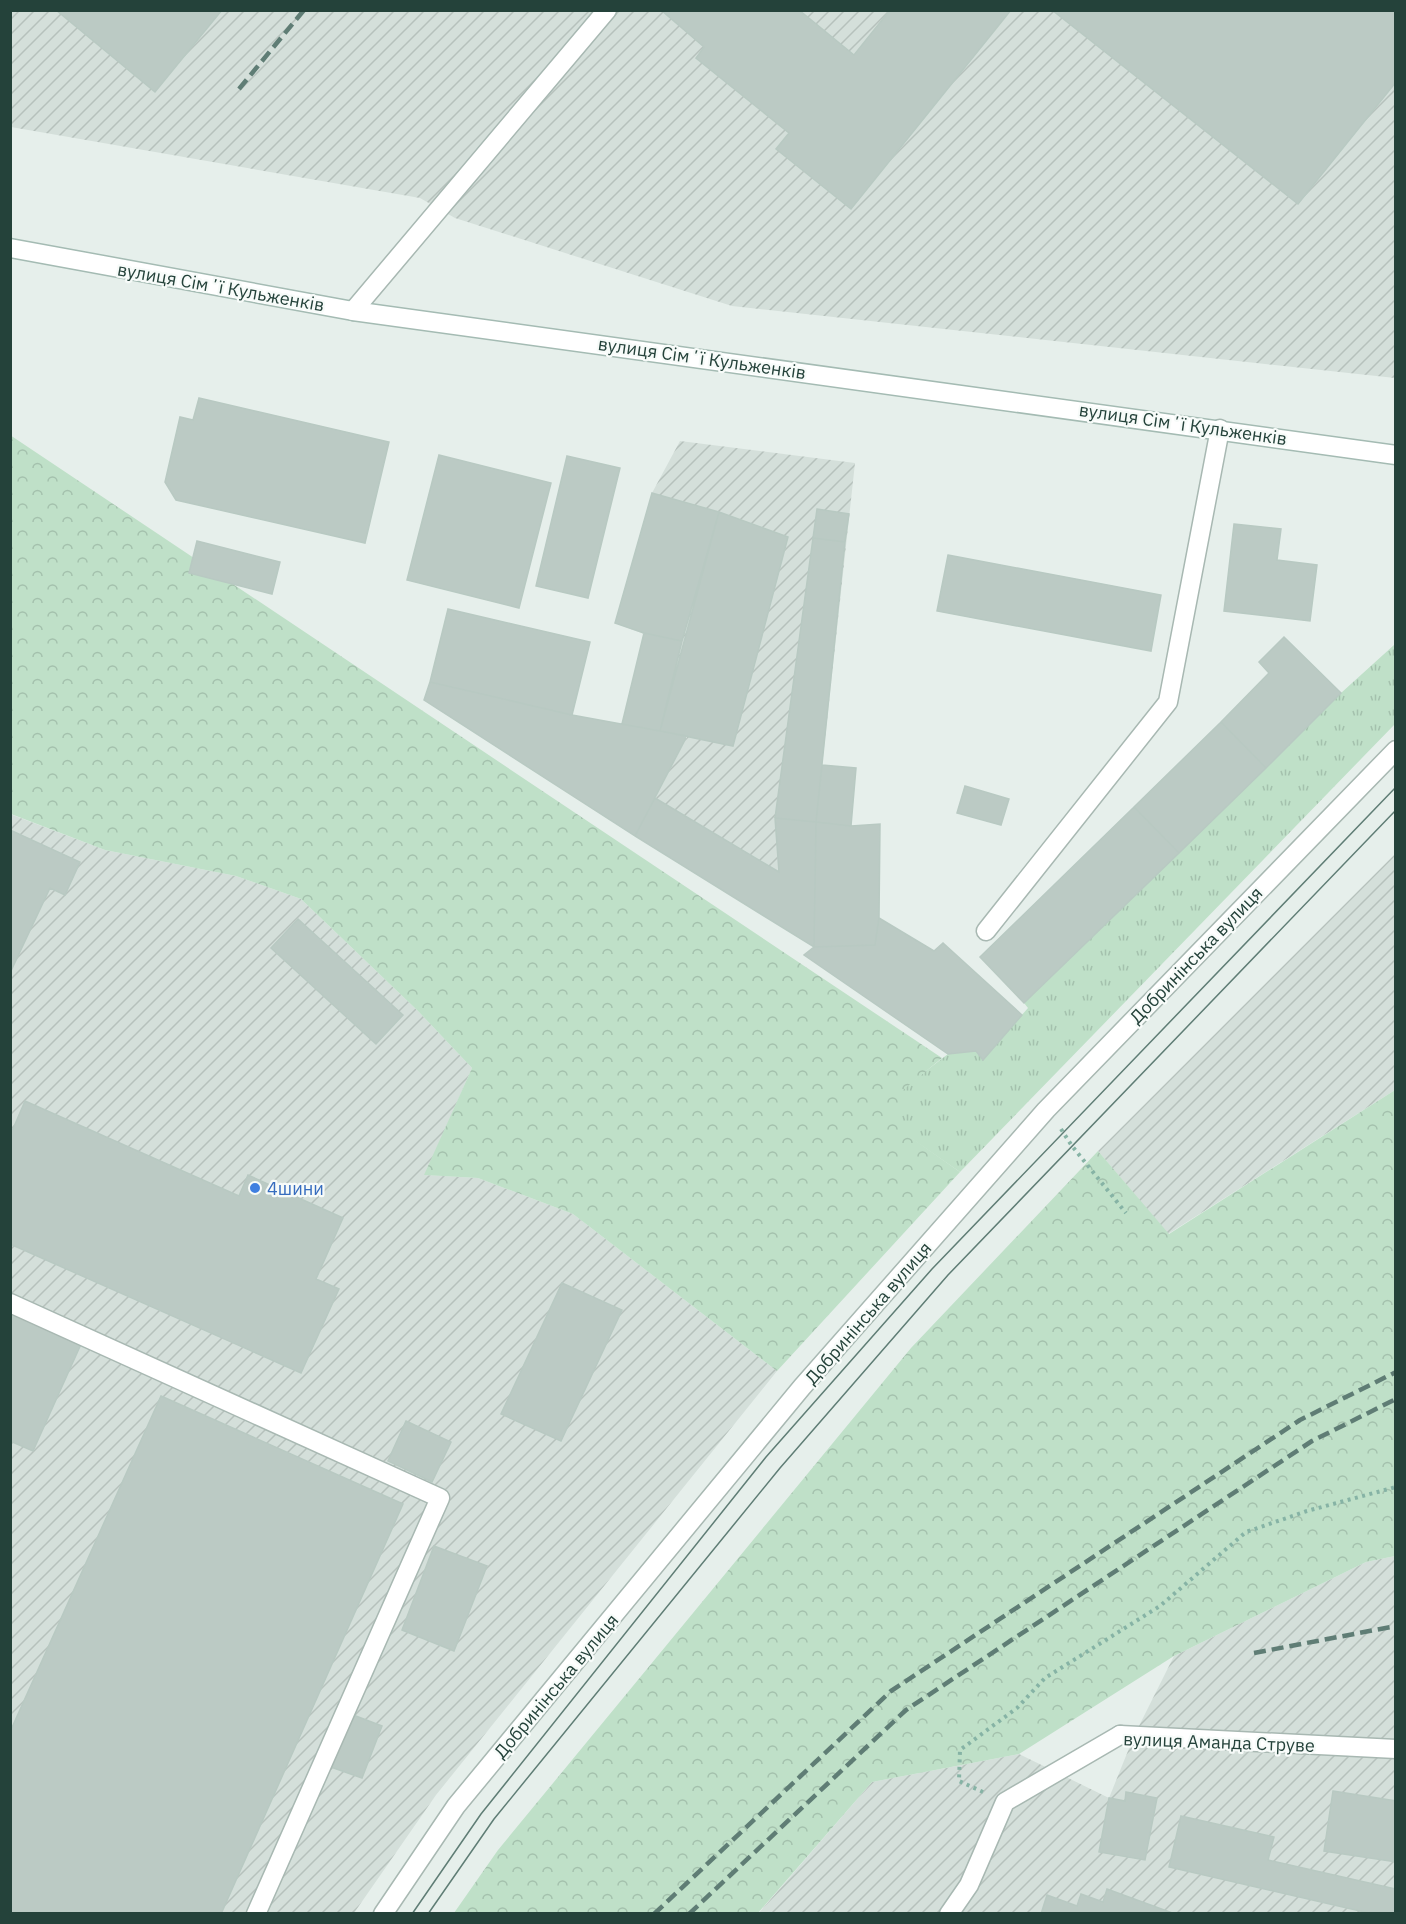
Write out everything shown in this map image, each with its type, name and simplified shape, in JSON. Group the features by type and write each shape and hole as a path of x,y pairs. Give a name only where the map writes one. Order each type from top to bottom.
{"street":[{"path":"353,311 607,10"},
{"name":"вулиця Сімʼї Кульженків","path":"10,248 353,311 1395,455"},
{"path":"986,931 1168,702 1220,429"},
{"name":"Добринінська вулиця","path":"383,1914 464,1797 802,1387 1046,1110 1395,750"},
{"path":"10,1303 440,1498 256,1914"},
{"name":"вулиця Аманда Струве","path":"1005,1802 1120,1735 1395,1749"},
{"path":"949,1914 969,1885 1005,1802"}],"path":[{"path":"1046,1110 1126,1214"},
{"path":"1005,1802 959,1781 960,1750 1017,1708 1046,1678 1160,1606 1246,1532 1307,1510 1395,1487"}],"shaded area":[{"path":"10,11 1395,11 1395,378 732,306 455,218 420,198 11,127"},
{"path":"680,441 855,463 816,822 814,947 635,836 687,737 622,724 644,634 615,623 652,493"},
{"path":"10,814 105,850 236,876 301,899 418,1011 472,1068 425,1175 478,1178 573,1214 777,1371 436,1795 354,1913 11,1913"},
{"path":"1395,854 1395,1090 1168,1234 1098,1151"},
{"path":"1395,1556 1395,1913 758,1914 872,1782 1019,1754 1109,1798 1134,1736 1174,1656 1366,1562"}],"green space":[{"path":"10,435 942,1058 897,1095 906,1134 960,1172 777,1371 573,1214 478,1178 424,1175 472,1068 418,1011 301,899 236,876 105,850 11,814"},
{"path":"1395,625 1395,724 960,1172 905,1134 896,1094 948,1054 976,1051 983,1059 1028,1008 1024,1003 1341,693 1394,645"},
{"path":"1395,1090 1395,1556 1366,1562 1174,1656 1019,1754 872,1782 758,1913 454,1913 498,1850 911,1348 1098,1151 1169,1234"}],"building":[{"path":"56,10 222,10 155,92"},
{"path":"661,10 799,10 854,55 890,10 1011,10 851,209 776,149 789,133 696,58 704,47"},
{"path":"1052,10 1396,10 1396,82 1298,204"},
{"path":"199,398 389,442 365,543 176,500 165,482 180,417 193,420"},
{"path":"439,455 551,483 519,608 407,580"},
{"path":"567,456 620,468 588,598 536,586"},
{"path":"652,493 719,512 682,641 644,633 615,623"},
{"path":"817,509 849,514 845,542 813,538"},
{"path":"719,512 788,537 733,746 660,731"},
{"path":"1234,524 1281,529 1277,560 1317,565 1310,621 1224,611"},
{"path":"813,538 845,542 816,822 775,818"},
{"path":"197,541 280,562 272,594 189,573"},
{"path":"948,555 1161,595 1151,651 937,611"},
{"path":"448,609 590,642 572,715 430,682"},
{"path":"644,633 682,641 660,731 622,724"},
{"path":"1284,637 1341,693 1266,768 1221,722 1269,673 1259,662"},
{"path":"430,682 572,715 687,736 635,836 424,700"},
{"path":"1221,722 1266,768 1179,853 1134,807"},
{"path":"822,765 856,768 851,826 816,822"},
{"path":"965,786 1009,799 1001,825 957,813"},
{"path":"655,798 779,872 775,818 816,822 814,947 635,836"},
{"path":"1134,807 1179,853 1024,1003 980,957"},
{"path":"816,822 851,826 880,824 879,918 875,945 814,947"},
{"path":"10,830 80,862 65,895 50,888 10,973"},
{"path":"879,918 934,951 943,943 1022,1015 983,1060 976,1051 948,1054 804,955 814,947 875,945"},
{"path":"298,919 403,1015 376,1044 271,948"},
{"path":"25,1101 239,1196 248,1175 343,1218 316,1279 339,1289 301,1373 10,1244 10,1128 13,1129"},
{"path":"562,1283 622,1310 561,1441 501,1414"},
{"path":"10,1310 82,1342 33,1451 10,1441"},
{"path":"161,1396 403,1504 221,1914 10,1914 10,1732"},
{"path":"406,1421 451,1442 432,1482 388,1461"},
{"path":"434,1546 487,1566 454,1651 402,1630"},
{"path":"348,1713 382,1726 362,1778 328,1766"},
{"path":"1333,1791 1396,1801 1396,1862 1324,1851"},
{"path":"1126,1792 1157,1798 1145,1860 1099,1852 1109,1798 1125,1801"},
{"path":"1181,1816 1274,1837 1268,1860 1396,1889 1396,1914 1373,1914 1169,1867"},
{"path":"1107,1889 1175,1914 1041,1914 1047,1895 1077,1906 1081,1894 1103,1902"}],"tram line":[{"path":"412,1914 481,1814 766,1457 932,1269 1396,787"},
{"path":"428,1914 494,1819 780,1468 948,1275 1396,810"}],"railway":[{"path":"239,89 304,10"},
{"path":"654,1914 891,1691 1300,1420 1396,1372"},
{"path":"689,1914 906,1710 1312,1441 1396,1399"},
{"path":"1254,1653 1396,1626"}],"place":[{"name":"4шини","path":"255,1188"}]}
